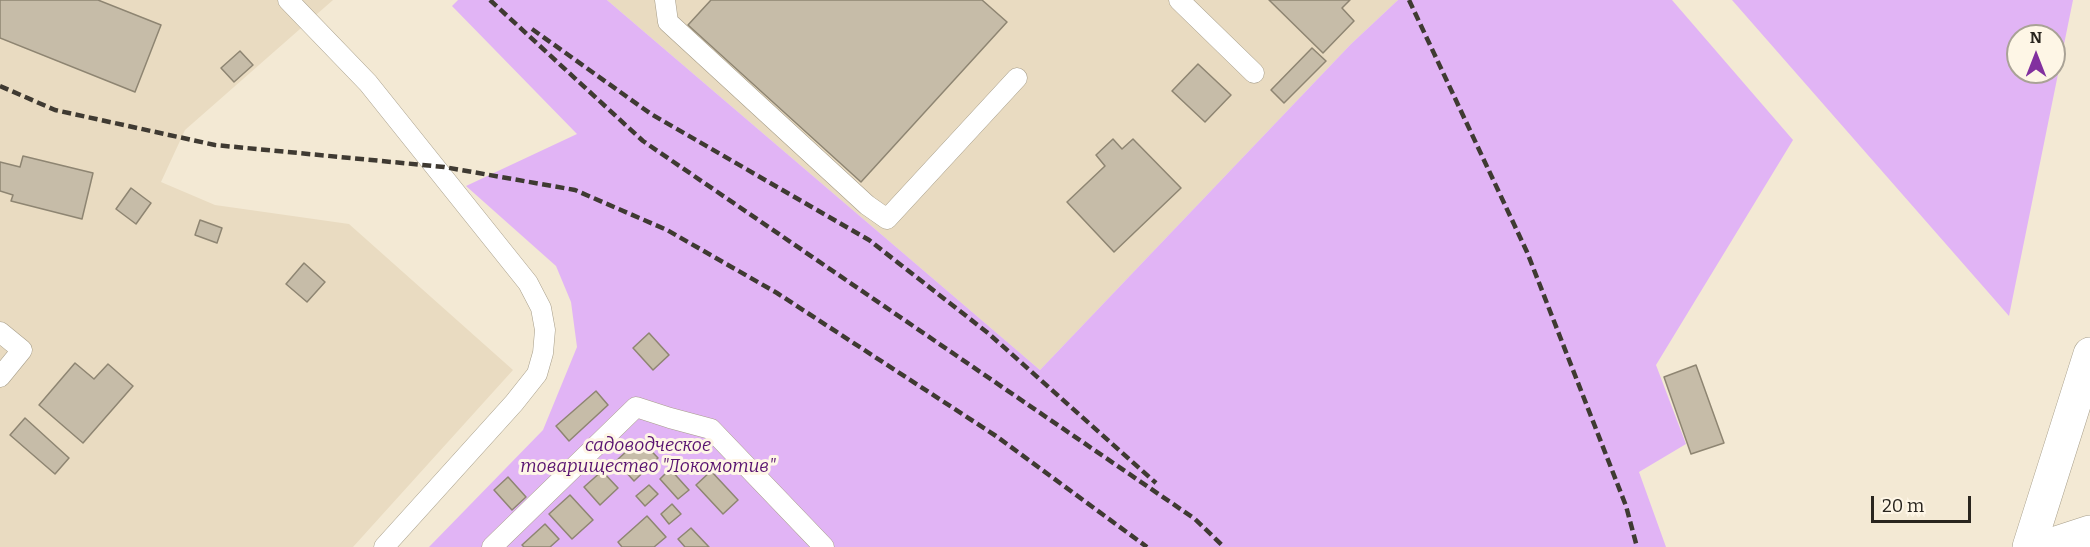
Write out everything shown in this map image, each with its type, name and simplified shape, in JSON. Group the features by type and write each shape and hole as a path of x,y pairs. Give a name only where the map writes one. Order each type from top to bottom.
{"street":[{"path":"2029,547 2090,354"},
{"path":"2044,547 2090,532"}],"lane":[{"path":"288,0 368,83 528,283 541,308 545,330 543,353 537,374 514,403 384,547"},
{"path":"665,0 668,22 867,205 887,219 1017,78"},
{"path":"1179,0 1254,73"},
{"path":"0,332 22,350 0,377"},
{"path":"492,547 636,407 711,429 824,547"}],"shaded area":[{"path":"0,0 333,0 185,130 161,182 215,205 349,224 513,370 353,547 0,547"},
{"path":"607,0 1398,0 1351,44 1040,370"}],"green space":[{"name":"садоводческое товарищество \"Локомотив\"","path":"458,0 607,0 1040,370 1351,44 1398,0 1672,0 1793,140 1656,365 1686,444 1639,472 1666,547 429,547 543,430 577,347 571,302 556,266 466,186 577,134 452,6"},
{"path":"1732,0 2073,0 2066,35 2066,24 2006,24 2006,84 2056,84 2009,316"}],"building":[{"path":"0,0 98,0 161,25 135,92 0,38"},
{"path":"711,0 982,0 1007,22 861,182 688,25"},
{"path":"1269,0 1350,0 1342,8 1354,21 1323,53"},
{"path":"1312,48 1326,61 1284,103 1271,90"},
{"path":"240,51 253,65 234,82 221,68"},
{"path":"1198,64 1231,95 1205,122 1172,91"},
{"path":"1113,139 1122,149 1133,139 1181,188 1114,252 1067,202 1105,166 1096,155"},
{"path":"23,156 93,173 82,219 11,201 13,195 0,191 0,162 20,167"},
{"path":"131,188 151,203 136,224 116,209"},
{"path":"200,220 222,228 217,243 195,235"},
{"path":"304,263 325,282 307,302 286,284"},
{"path":"649,333 669,355 653,370 633,348"},
{"path":"75,363 94,379 108,364 133,386 83,443 39,405"},
{"path":"1696,365 1724,443 1691,454 1664,377"},
{"path":"596,391 608,405 569,441 556,426"},
{"path":"25,418 69,458 55,474 10,435"},
{"path":"640,439 658,458 634,481 616,461"},
{"path":"670,469 689,490 678,499 660,479"},
{"path":"602,471 618,488 600,505 584,487"},
{"path":"711,471 738,500 723,514 696,485"},
{"path":"508,477 526,497 512,510 494,490"},
{"path":"649,485 658,494 645,506 636,496"},
{"path":"570,495 593,520 572,539 549,514"},
{"path":"672,504 681,514 669,524 661,514"},
{"path":"647,516 666,537 654,547 622,547 618,542"},
{"path":"545,524 559,539 550,547 524,547 522,545"},
{"path":"691,528 709,547 685,547 678,539"}],"railway":[{"path":"490,0 643,141 1195,519 1224,547"},
{"path":"1409,0 1527,252 1626,506 1637,547"},
{"path":"532,29 651,114 869,240 988,333 1156,483"},
{"path":"0,86 55,110 215,145 444,167 575,190 667,230 777,293 996,436 1147,547"}]}
